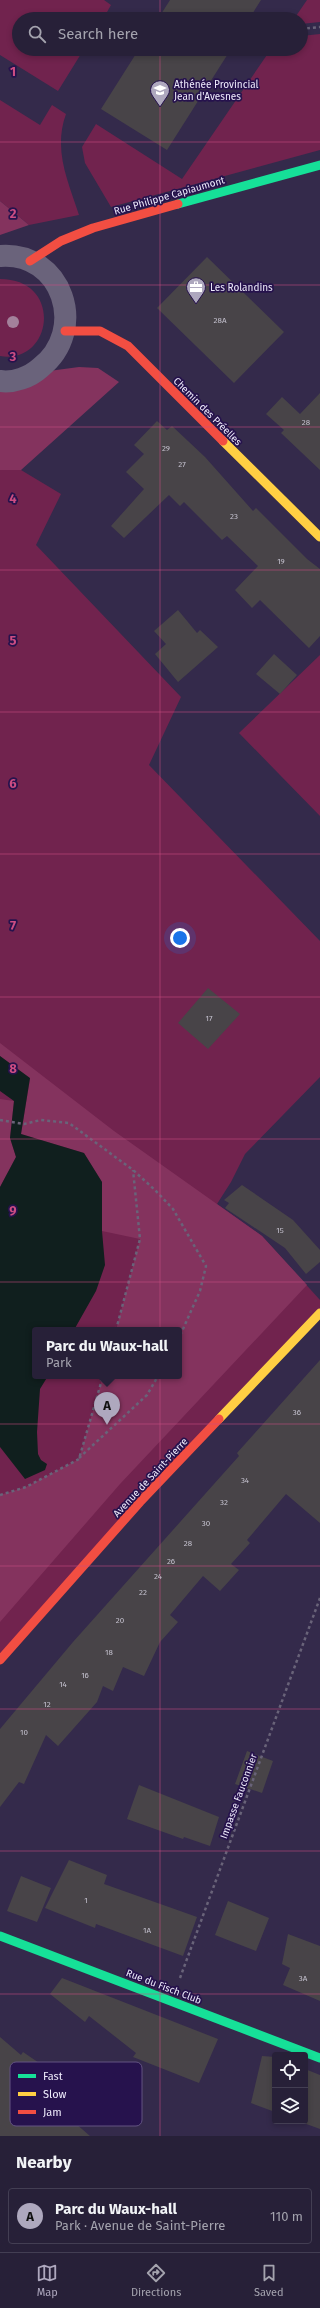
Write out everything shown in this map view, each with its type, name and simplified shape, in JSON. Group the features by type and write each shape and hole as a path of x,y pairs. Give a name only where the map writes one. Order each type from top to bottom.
{"street":[{"name":"Rue Philippe Capiaumont","path":"30,261 61,241 93,228 320,165"},
{"path":"0,256 8,256 30,261 48,274 60,291 66,313 65,332 61,343 50,361 26,377 0,381"},
{"name":"Chemin des Préelles","path":"65,332 100,331 128,346 320,537"},
{"name":"Avenue de Saint-Pierre","path":"0,1660 140,1502 320,1314"},
{"name":"Rue du Fisch Club","path":"0,1936 320,2058"}],"path":[{"path":"308,28 320,27"},
{"path":"0,1120 24,1124 41,1120 69,1123 133,1170 173,1209 206,1266 200,1291 182,1331"},
{"path":"117,1327 140,1239 133,1170"},
{"path":"79,1459 102,1379"},
{"path":"0,1495 26,1487 79,1459 147,1395 156,1379"},
{"name":"Impasse Fauconnier","path":"171,2001 320,1598"}],"shaded area":[{"path":"0,0 104,0 111,5 107,12 12,12 12,56 80,56 58,91 0,55"},
{"path":"307,0 320,0 320,22 308,23 308,12 299,12"},
{"path":"320,34 320,150 111,207 85,163 82,147 96,124 182,179 266,56 308,56 308,35"},
{"path":"0,100 40,125 52,105 66,114 62,127 62,153 67,178 79,215 29,225 0,201"},
{"path":"0,201 29,225 0,235"},
{"path":"0,279 21,283 34,292 42,306 44,321 40,336 31,348 18,355 0,356"},
{"path":"79,367 98,368 119,382 21,470 0,470 0,381 34,373"},
{"path":"0,470 21,470 61,494 36,545 181,697 149,765 320,941 320,1077 245,1154 231,1182 217,1204 262,1236 320,1300 320,1313 0,1660"},
{"path":"320,655 320,816 239,733"},
{"path":"0,1043 114,1131 262,1236 307,1285 120,1484 0,1622 0,1495 26,1487 79,1459 102,1379 182,1379 182,1327 117,1327 140,1239 102,1231 102,1182 84,1153 21,1134 30,1079 0,1056"},
{"path":"0,1056 30,1078 21,1134 84,1153 102,1182 102,1231 105,1265 96,1291 76,1327 32,1327 32,1379 46,1379 40,1389 37,1432 38,1454 41,1460 47,1464 45,1470 25,1479 0,1447 0,1187 16,1157 10,1138 14,1101 0,1091"},
{"path":"0,1099 14,1101 10,1138 16,1157 0,1187"}],"building":[{"path":"170,0 261,0 253,12 162,12"},
{"path":"135,56 227,56 167,150 101,109"},
{"path":"207,257 284,332 234,383 157,308"},
{"path":"320,393 320,470 281,433 284,430 266,414 282,397 300,414"},
{"path":"157,421 167,430 172,426 205,457 253,511 256,508 307,559 320,569 320,636 309,648 260,600 252,608 235,590 258,566 227,536 222,540 184,502 180,506 169,495 124,538 111,526 144,489 126,472 144,454 134,445"},
{"path":"178,610 197,633 200,630 218,647 178,682 155,654 166,644 154,631"},
{"path":"274,654 297,675 280,694 256,674"},
{"path":"208,988 240,1014 208,1049 178,1023"},
{"path":"242,1185 293,1220 320,1250 320,1262 306,1274 285,1248 225,1208 229,1203 224,1200"},
{"path":"320,1360 320,1523 286,1494 247,1540 250,1543 231,1564 239,1570 220,1591 203,1576 170,1615 178,1622 160,1642 144,1676 123,1667 113,1691 103,1686 97,1702 58,1746 46,1735 24,1784 19,1782 0,1807 0,1729 73,1642 239,1456 237,1453"},
{"path":"247,1751 273,1761 262,1793 235,1784"},
{"path":"139,1785 219,1817 210,1846 184,1837 183,1839 127,1819"},
{"path":"69,1860 107,1875 104,1884 197,1917 183,1956 96,1924 95,1928 45,1908"},
{"path":"21,1876 51,1888 37,1922 7,1911"},
{"path":"228,1901 269,1918 256,1951 215,1935"},
{"path":"288,1934 320,1946 320,2001 283,1985 290,1968 282,1964"},
{"path":"62,1978 218,2039 199,2083 133,2057 136,2053 89,2016 85,2022 50,1994"},
{"path":"0,2037 21,2055 23,2052 38,2062 10,2062 10,2126 78,2126 90,2136 0,2136"},
{"path":"262,2056 272,2057 272,2111 251,2103"},
{"path":"308,2070 320,2075 320,2129 306,2124 308,2124"}],"traffic: fast":[{"path":"178,204 320,165"},
{"path":"0,1936 320,2058"}],"traffic: slow":[{"path":"223,441 320,537"},
{"path":"219,1419 320,1313"}],"traffic: jam":[{"path":"30,261 61,241 93,228 178,204"},
{"path":"65,331 100,331 128,346 223,441"},
{"path":"0,1660 140,1502 219,1419"}],"place":[{"name":"Athénée Provincial Jean d'Avesnes","path":"160,107"},
{"name":"Les Rolandins","path":"196,304"},
{"name":"Parc du Waux-hall","path":"107,1425"}]}
